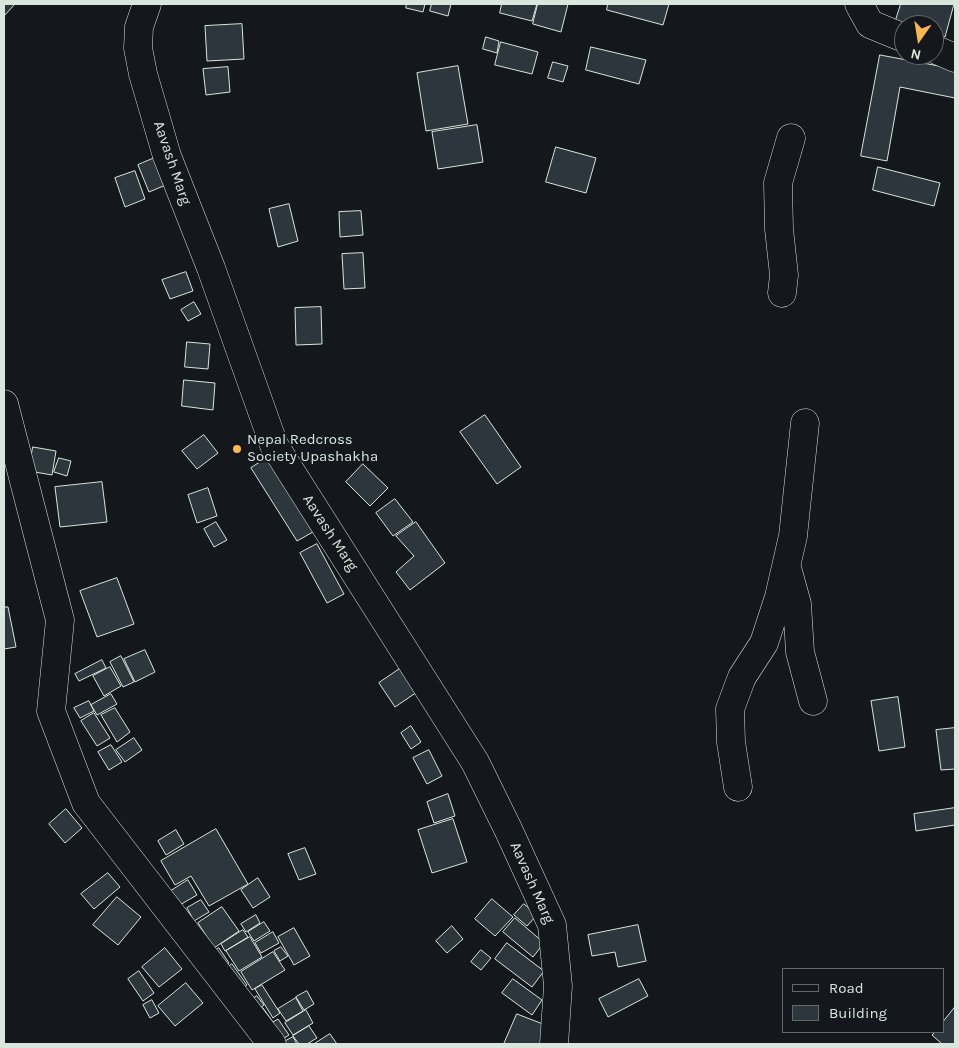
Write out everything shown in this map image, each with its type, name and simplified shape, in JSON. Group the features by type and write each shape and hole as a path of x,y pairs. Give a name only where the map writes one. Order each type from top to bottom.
{"street":[{"name":"Aavash Marg","path":"148,4 139,27 138,48 143,74 167,156 211,268 274,445 475,762 508,829 552,925 558,986 554,1044"},
{"path":"859,4 870,24 894,34"},
{"path":"782,293 784,275 779,229 778,183 791,138"},
{"path":"4,404 60,620 51,711 86,802 272,1044"},
{"path":"738,787 731,742 730,709 742,677 764,642 779,597 793,536 805,422"},
{"path":"786,566 797,604 800,652 814,701"}],"building":[{"path":"4,4 15,4 4,16"},
{"path":"407,4 425,4 423,12 406,8"},
{"path":"432,4 451,4 448,16 430,11"},
{"path":"502,4 537,4 532,21 500,13"},
{"path":"538,4 568,4 561,32 533,24"},
{"path":"608,4 669,4 663,25 607,10"},
{"path":"901,4 954,4 945,37 944,15 898,15"},
{"path":"242,24 244,59 207,61 205,26"},
{"path":"486,37 499,41 497,53 483,49"},
{"path":"501,42 538,52 532,74 495,65"},
{"path":"591,47 646,60 639,84 586,70"},
{"path":"880,55 894,58 894,65 934,65 955,69 955,98 900,87 887,161 861,156"},
{"path":"553,62 568,66 563,82 548,78"},
{"path":"458,66 468,124 426,131 417,73"},
{"path":"228,67 230,92 206,95 203,69"},
{"path":"477,125 483,162 438,169 432,132"},
{"path":"556,147 596,158 586,193 546,182"},
{"path":"157,157 168,184 149,192 138,165"},
{"path":"878,167 940,183 934,206 873,190"},
{"path":"135,171 145,199 125,207 115,178"},
{"path":"289,204 298,241 278,247 269,209"},
{"path":"361,211 363,235 340,237 339,212"},
{"path":"363,253 365,288 344,289 342,254"},
{"path":"186,272 193,291 170,299 162,280"},
{"path":"194,302 201,314 188,321 181,310"},
{"path":"321,307 322,344 296,345 295,308"},
{"path":"187,342 210,344 208,369 185,367"},
{"path":"184,380 215,383 213,410 182,406"},
{"path":"485,415 521,467 497,484 460,432"},
{"path":"204,435 218,453 197,469 182,451"},
{"path":"33,447 56,451 52,475 29,471"},
{"path":"59,458 71,461 67,476 54,472"},
{"path":"267,458 313,532 297,541 251,468"},
{"path":"363,464 388,488 370,506 346,482"},
{"path":"102,482 107,522 60,527 55,487"},
{"path":"208,488 217,516 197,523 188,495"},
{"path":"395,499 413,522 393,536 376,513"},
{"path":"216,522 227,540 214,547 204,529"},
{"path":"416,522 445,563 410,590 396,572 414,556 396,536"},
{"path":"317,544 344,594 327,603 300,553"},
{"path":"117,578 134,624 97,637 80,591"},
{"path":"4,607 8,607 16,647 4,649"},
{"path":"145,650 155,672 135,682 124,659"},
{"path":"121,656 134,682 123,687 110,662"},
{"path":"102,660 106,668 79,681 75,674"},
{"path":"404,666 420,690 395,707 379,683"},
{"path":"110,667 121,686 104,696 93,676"},
{"path":"111,694 117,704 97,715 91,705"},
{"path":"898,697 905,747 879,751 871,701"},
{"path":"89,701 94,711 80,718 74,708"},
{"path":"115,708 130,732 117,742 101,715"},
{"path":"94,713 110,738 97,746 81,721"},
{"path":"411,726 421,742 411,749 401,733"},
{"path":"955,728 955,769 941,770 936,730"},
{"path":"134,738 142,750 125,762 116,750"},
{"path":"111,745 122,762 109,770 98,752"},
{"path":"429,750 442,776 427,784 413,758"},
{"path":"448,794 455,816 434,823 427,802"},
{"path":"955,808 955,825 916,831 914,814"},
{"path":"66,809 82,828 65,843 49,824"},
{"path":"453,819 467,862 432,873 418,830"},
{"path":"216,829 248,884 209,906 191,876 175,885 161,861"},
{"path":"176,830 184,844 166,855 158,841"},
{"path":"305,848 316,874 299,880 288,854"},
{"path":"108,873 120,887 94,909 81,894"},
{"path":"258,878 270,897 253,908 241,890"},
{"path":"188,880 197,895 171,910 163,896"},
{"path":"117,897 141,917 118,945 93,925"},
{"path":"492,899 513,917 495,936 475,919"},
{"path":"201,900 209,912 194,921 187,908"},
{"path":"524,904 537,915 527,926 514,915"},
{"path":"222,907 239,931 214,948 198,923"},
{"path":"256,915 260,923 246,932 241,924"},
{"path":"515,918 544,943 533,957 503,932"},
{"path":"264,922 270,931 254,941 248,932"},
{"path":"638,925 646,961 618,967 615,952 592,956 588,935"},
{"path":"452,926 463,939 447,953 436,941"},
{"path":"294,928 310,956 294,965 278,937"},
{"path":"243,930 248,937 225,951 221,944"},
{"path":"273,932 279,943 261,953 255,943"},
{"path":"250,937 262,957 239,971 226,951"},
{"path":"507,943 544,971 532,987 495,959"},
{"path":"281,947 288,956 280,961 274,951"},
{"path":"165,948 182,969 159,987 142,967"},
{"path":"219,948 229,963 217,971 207,957"},
{"path":"481,950 491,958 481,970 471,962"},
{"path":"273,952 285,970 252,990 241,972"},
{"path":"232,964 247,985 235,994 220,973"},
{"path":"139,971 154,993 143,1001 128,979"},
{"path":"513,979 542,1000 532,1015 502,993"},
{"path":"639,979 648,996 608,1017 599,999"},
{"path":"186,983 203,1003 175,1026 158,1006"},
{"path":"262,985 280,1013 273,1018 255,989"},
{"path":"307,991 314,1004 304,1010 296,997"},
{"path":"257,996 264,1005 252,1014 245,1004"},
{"path":"296,998 303,1011 286,1021 278,1009"},
{"path":"152,1000 159,1013 150,1018 143,1005"},
{"path":"955,1007 955,1044 942,1044 932,1035 934,1033 944,1033 944,1021"},
{"path":"263,1008 273,1022 278,1019 289,1035 275,1044 253,1015"},
{"path":"306,1010 313,1023 293,1035 285,1023"},
{"path":"517,1014 548,1026 541,1044 504,1044"},
{"path":"309,1026 317,1038 307,1044 299,1044 293,1036"},
{"path":"330,1034 337,1044 314,1044"},
{"path":"293,1037 297,1044 280,1044"}],"place":[{"name":"Nepal Redcross Society Upashakha","path":"237,449"}]}
